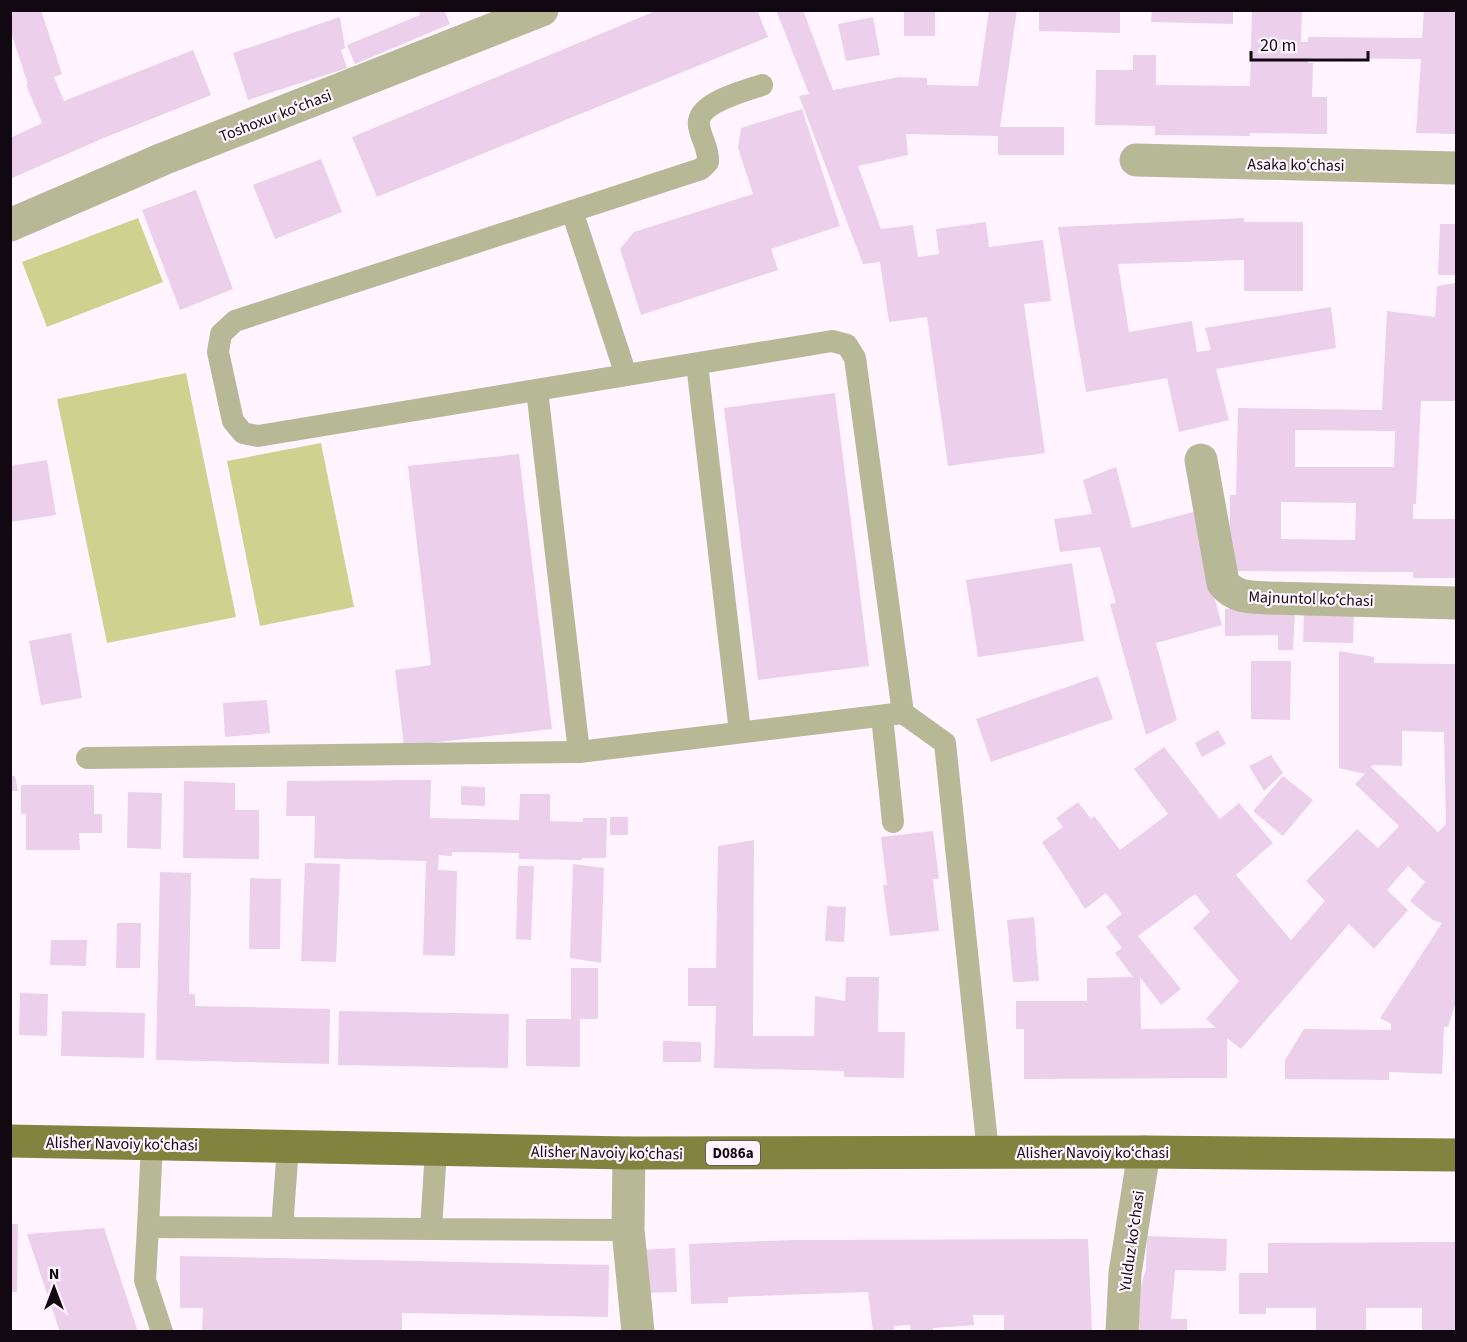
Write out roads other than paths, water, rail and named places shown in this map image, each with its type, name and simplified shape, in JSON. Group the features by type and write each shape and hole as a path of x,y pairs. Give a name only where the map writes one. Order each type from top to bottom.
{"main road":[{"name":"Alisher Navoiy koʻchasi","path":"10,1141 629,1153 1144,1152 1456,1155"}],"street":[{"name":"Toshoxur koʻchasi","path":"10,225 163,159 542,10"},
{"name":"Asaka koʻchasi","path":"1136,160 1456,168"},
{"name":"Majnuntol koʻchasi","path":"1201,460 1223,583 1231,592 1272,598 1456,603"},
{"name":"Yulduz koʻchasi","path":"1122,1332 1125,1273 1144,1152"},
{"path":"629,1153 628,1230 638,1332"}],"lane":[{"path":"762,85 707,107 699,116 699,125 709,152 708,162 701,169 235,321 221,334 218,352 234,421 243,433 258,436 832,341 847,345 855,358 893,715 893,822"},
{"path":"572,211 626,375"},
{"path":"697,363 740,732"},
{"path":"537,390 579,752"},
{"path":"87,758 579,752 893,715 945,743 988,1152"},
{"path":"152,1143 145,1280 162,1332"},
{"path":"282,1228 288,1147"},
{"path":"431,1229 436,1150"},
{"path":"148,1227 628,1230"}]}
